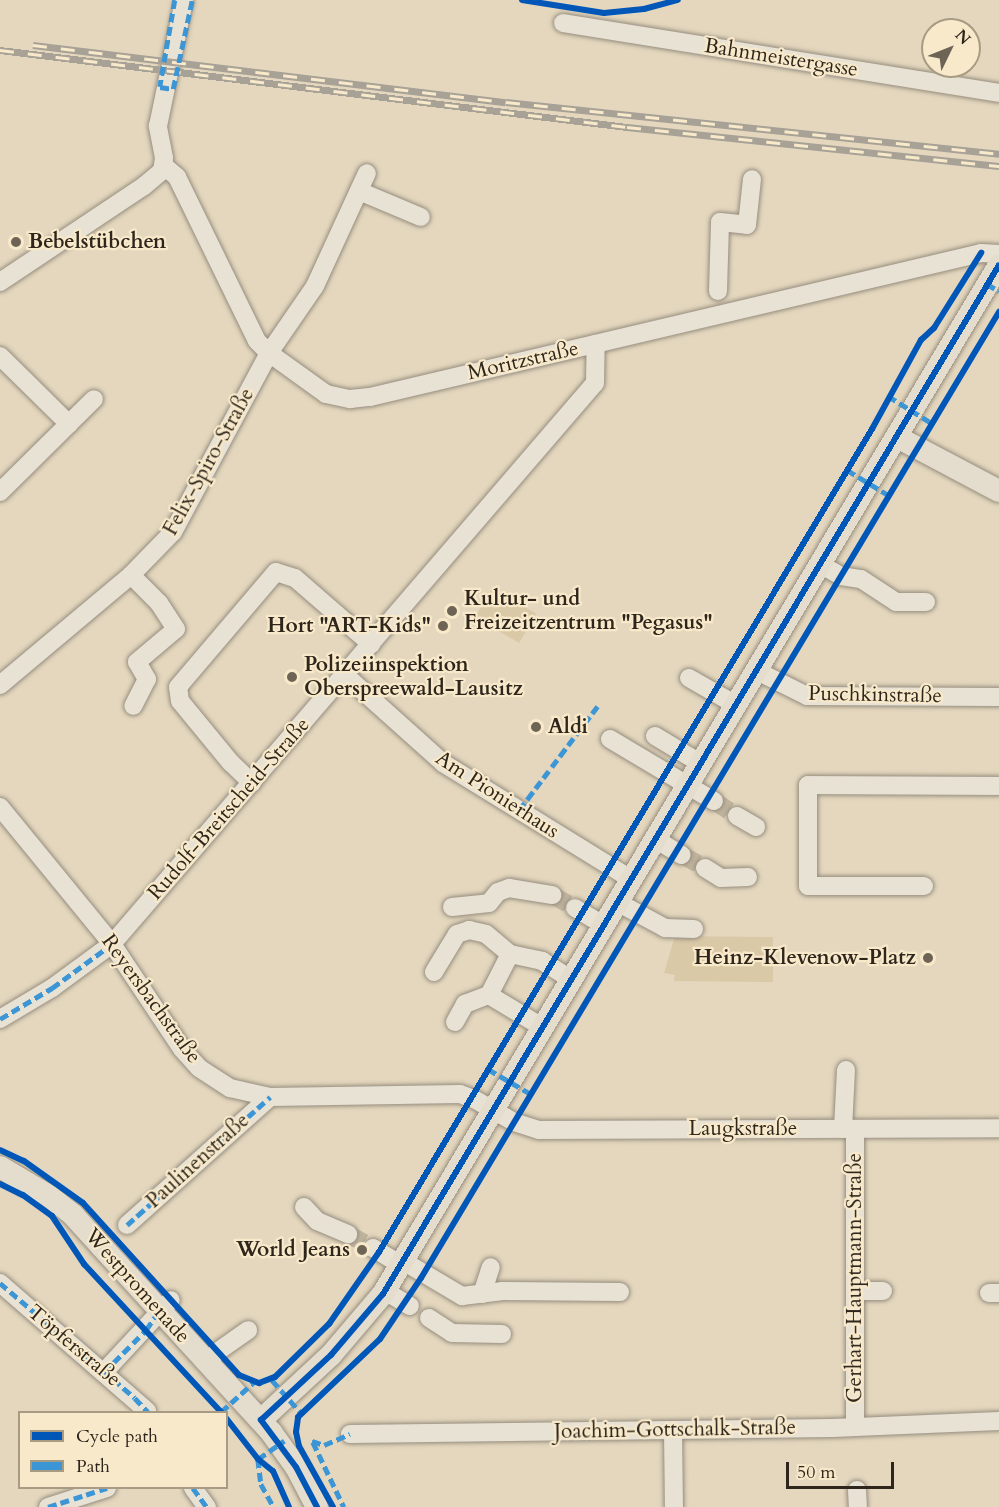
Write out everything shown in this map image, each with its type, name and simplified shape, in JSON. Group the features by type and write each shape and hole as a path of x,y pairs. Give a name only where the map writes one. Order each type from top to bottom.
{"main road":[{"path":"261,1420 330,1355 385,1291 999,265"},
{"path":"897,437 999,491"},
{"name":"Westpromenade","path":"0,1167 49,1196 73,1215 165,1306 206,1363 261,1420 296,1467 316,1507"}],"street":[{"path":"0,282 158,176 164,166 158,126 183,0"},
{"name":"Bahnmeistergasse","path":"563,23 999,93"},
{"name":"Moritzstraße","path":"164,166 177,177 257,341 269,353 326,394 350,399 370,397 981,253 999,254"},
{"name":"Felix-Spiro-Straße","path":"0,685 131,575 173,532 269,353 315,286 367,173"},
{"path":"718,291 720,222 747,225 752,179"},
{"path":"359,191 421,217"},
{"name":"Rudolf-Breitscheid-Straße","path":"0,1019 52,988 112,944 595,383 596,344"},
{"path":"0,356 69,424"},
{"path":"0,492 94,399"},
{"path":"820,564 841,576 861,579 896,602 927,602"},
{"path":"252,783 231,763 180,701 178,687 276,572 295,578 371,644"},
{"path":"131,575 159,603 176,629 136,662 147,679 133,706"},
{"name":"Puschkinstraße","path":"757,671 807,696 999,697"},
{"name":"Am Pionierhaus","path":"345,675 443,763 631,879"},
{"path":"689,678 736,705"},
{"path":"655,735 700,763"},
{"path":"610,739 714,801"},
{"path":"924,886 808,886 808,785 999,786"},
{"name":"Reyersbachstraße","path":"0,807 112,944 167,1029 200,1068 230,1088 270,1097 460,1094 493,1110"},
{"path":"737,816 756,827"},
{"path":"655,839 682,855"},
{"path":"705,868 721,878 748,877"},
{"path":"452,907 489,903 498,892 509,888 552,895"},
{"path":"617,902 664,928 694,929"},
{"path":"575,908 603,925"},
{"path":"434,972 457,934 469,930 486,934 510,954 542,961 571,979"},
{"path":"455,1022 465,1004 489,995 510,954"},
{"path":"489,995 542,1027"},
{"name":"Gerhart-Hauptmann-Straße","path":"846,1070 855,1291 855,1427"},
{"name":"Paulinenstraße","path":"127,1225 270,1097"},
{"name":"Laugkstraße","path":"493,1110 514,1122 539,1130 999,1128"},
{"path":"304,1207 317,1221 348,1233"},
{"path":"373,1248 462,1296 503,1291 620,1292"},
{"path":"482,1294 491,1267"},
{"name":"Töpferstraße","path":"0,1283 147,1411"},
{"path":"385,1291 411,1306"},
{"path":"855,1291 883,1292"},
{"path":"104,1372 146,1330 165,1306"},
{"path":"429,1318 452,1334 502,1334"},
{"path":"206,1363 217,1352 248,1330"},
{"name":"Joachim-Gottschalk-Straße","path":"350,1434 855,1427 999,1421"},
{"path":"673,1430 674,1507"},
{"path":"48,1507 104,1489"},
{"path":"194,1489 207,1507"}],"shaded area":[{"path":"492,588 536,614 519,643 475,617"},
{"path":"675,936 773,937 773,982 674,981 675,975 664,973"}],"tunnel":[{"path":"714,801 737,816"},
{"path":"682,855 705,868"},
{"path":"552,895 575,908"},
{"path":"348,1234 373,1248"}],"railway":[{"path":"33,45 506,102 999,154"},
{"path":"0,50 627,127 999,166"}],"marked path":[{"path":"175,0 160,87 173,89 192,0"},
{"path":"987,284 999,291"},
{"path":"888,396 933,424"},
{"path":"847,470 890,496"},
{"path":"519,810 600,703"},
{"path":"0,1019 52,988 112,944"},
{"path":"490,1066 488,1069 531,1094"},
{"path":"127,1225 270,1097"},
{"path":"0,1283 135,1398 147,1411"},
{"path":"104,1372 146,1330 159,1311"},
{"path":"272,1380 301,1413"},
{"path":"222,1411 254,1382"},
{"path":"312,1441 324,1445 350,1434"},
{"path":"258,1459 284,1441"},
{"path":"313,1442 344,1507"},
{"path":"258,1459 261,1484 274,1507"},
{"path":"48,1507 104,1489"},
{"path":"194,1489 207,1507"}],"cycle path":[{"path":"522,0 604,13 644,9 678,0"},
{"path":"0,1150 24,1161 83,1203 239,1375 259,1383 275,1377 329,1324 379,1252 872,429 921,340 934,328 981,253"},
{"path":"317,1507 296,1467 261,1420 331,1355 383,1294 999,265"},
{"path":"333,1507 299,1446 296,1432 298,1417 380,1339 421,1278 999,312"},
{"path":"0,1184 23,1195 52,1216 84,1264 220,1411"},
{"path":"228,1421 258,1459 273,1471 289,1507"}],"place":[{"name":"Bebelstübchen","path":"16,242"},
{"name":"Kultur- und Freizeitzentrum \"Pegasus\"","path":"452,611"},
{"name":"Hort \"ART-Kids\"","path":"443,626"},
{"name":"Polizeiinspektion Oberspreewald-Lausitz","path":"292,677"},
{"name":"Aldi","path":"536,727"},
{"name":"Heinz-Klevenow-Platz","path":"928,958"},
{"name":"World Jeans","path":"362,1250"}]}
